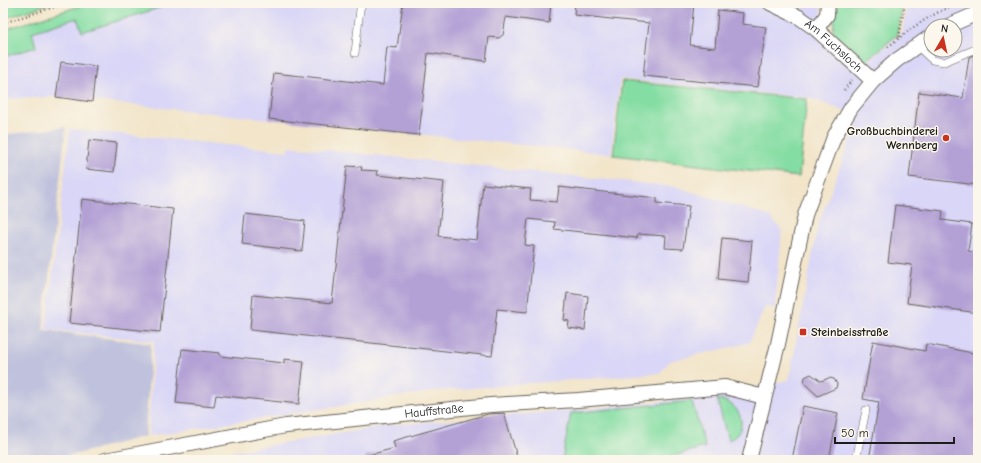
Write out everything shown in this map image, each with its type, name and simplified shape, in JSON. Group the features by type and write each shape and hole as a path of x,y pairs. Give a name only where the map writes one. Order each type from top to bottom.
{"street":[{"name":"Am Fuchsloch","path":"770,3 799,17 816,29 873,81"},
{"path":"816,29 826,15 828,3"},
{"path":"963,20 978,13"},
{"path":"749,460 778,344 805,215 834,137 851,108 873,81 923,41"},
{"name":"Hauffstraße","path":"105,460 286,426 491,405 578,400 725,387 764,397"}],"lane":[{"path":"355,52 360,9 363,3"},
{"path":"913,48 932,60 944,62 978,48"},
{"path":"856,460 866,410"}],"path":[{"path":"3,5 9,3"},
{"path":"3,23 67,3"},
{"path":"905,3 899,37 913,48"}],"shaded area":[{"path":"175,3 822,3 821,10 831,34 864,64 902,33 907,3 978,3 978,460 182,460 391,425 573,410 714,396 789,380 818,225 859,117 810,98 620,79 611,154 56,97 3,99 3,57 36,47 31,32 78,17 83,32"},
{"path":"66,127 43,330 151,344 145,436 54,460 3,460 3,135"},
{"path":"70,129 288,151 289,146 677,187 769,216 782,230 775,308 765,307 749,343 670,361 660,373 436,391 148,436 154,341 46,329"}],"green space":[{"path":"3,3 52,3 3,19"},
{"path":"89,3 175,3 82,32 77,18 32,32 36,47 3,57 3,30"},
{"path":"835,3 903,3 897,35 866,61 833,33"},
{"path":"622,81 807,99 799,177 613,155"},
{"path":"717,399 732,405 739,413 741,418 741,427 739,431 733,438 728,440"},
{"path":"692,401 705,447 658,460 562,460 571,413"}],"building":[{"path":"403,3 551,3 549,23 506,17 503,35 499,38 489,37 486,61 428,53 419,135 269,119 274,73 383,85 387,47 397,48"},
{"path":"575,3 694,3 690,45 715,48 718,10 743,13 742,24 766,27 758,87 643,76 649,23 574,15"},
{"name":"Großbuchbinderei Wennberg","path":"978,53 978,185 909,177 919,92 963,98 969,57"},
{"path":"61,62 96,66 92,102 56,97"},
{"path":"89,140 117,143 114,172 86,169"},
{"path":"347,166 362,167 361,170 378,171 377,175 444,182 438,236 477,240 483,184 531,189 530,200 557,202 559,187 657,198 657,203 689,206 683,249 665,248 666,236 638,234 637,238 554,229 555,222 528,219 525,245 534,246 527,312 497,309 492,356 250,330 253,295 332,303"},
{"path":"82,199 173,209 160,332 69,323"},
{"path":"895,205 943,211 942,220 972,224 968,251 978,252 978,313 907,303 912,265 888,262"},
{"path":"245,214 305,221 302,251 242,244"},
{"path":"722,238 752,241 748,282 718,279"},
{"path":"567,293 588,296 585,330 568,328 569,321 564,320"},
{"path":"873,341 925,351 926,344 978,354 978,460 869,460 879,402 863,399"},
{"path":"182,349 220,353 220,356 284,363 284,359 304,361 299,404 216,395 214,407 176,403"},
{"path":"811,374 821,381 829,378 834,379 837,384 836,388 818,396 804,383 805,377"},
{"path":"803,406 838,413 829,460 792,460"},
{"path":"504,413 518,460 366,460 365,456 395,448 393,441 488,414"}],"place":[{"name":"Großbuchbinderei Wennberg","path":"946,138"},
{"name":"Steinbeisstraße","path":"803,332"}]}
